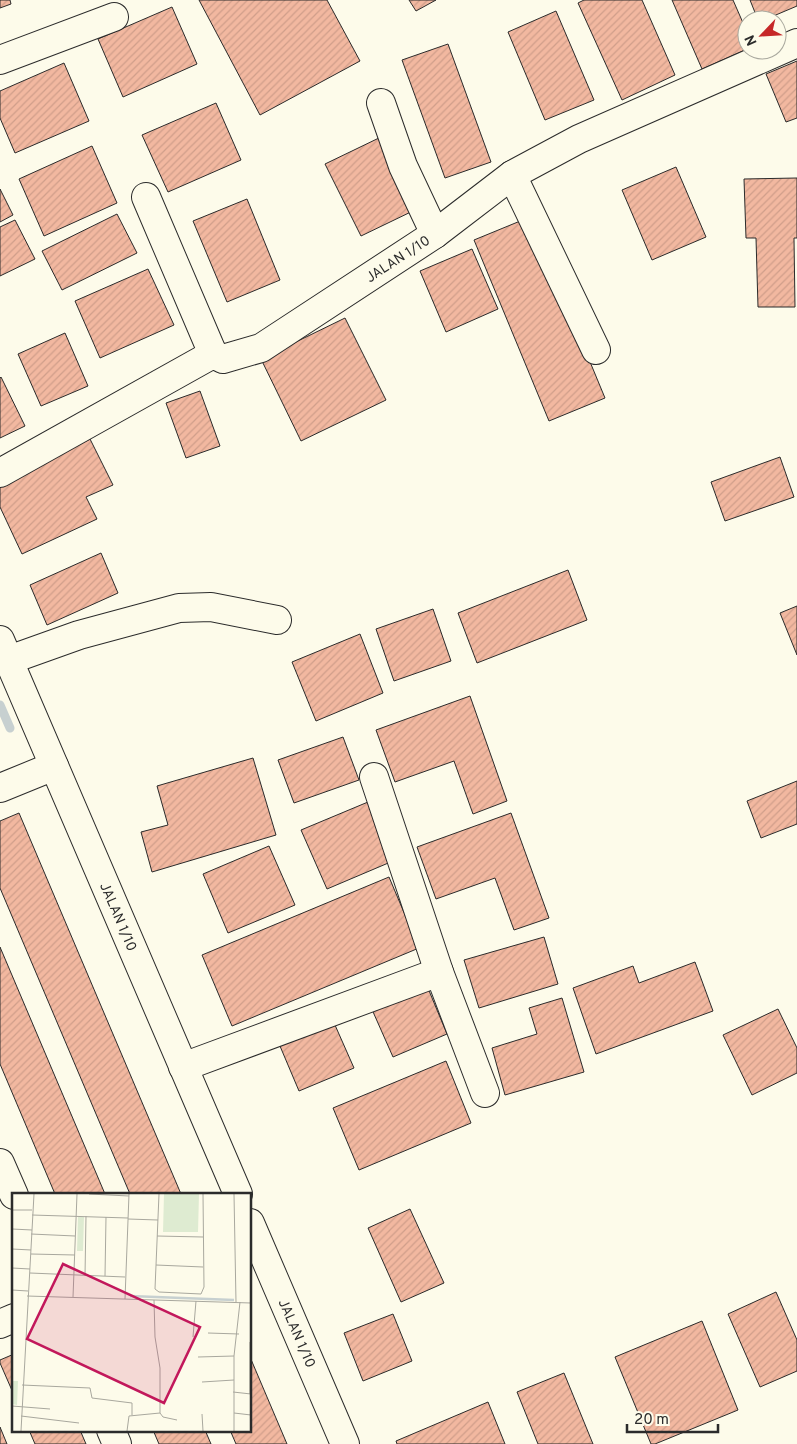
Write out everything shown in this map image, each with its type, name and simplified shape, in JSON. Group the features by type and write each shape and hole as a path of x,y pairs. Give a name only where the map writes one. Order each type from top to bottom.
{"street":[{"path":"0,60 114,16"},
{"name":"JALAN 1/10","path":"213,354 223,359 262,348 435,234 512,175 606,127 797,43"},
{"path":"381,103 403,166 435,234"},
{"path":"512,175 596,350"},
{"path":"0,472 213,354 146,197"},
{"path":"4,650 79,635 180,608 211,606 278,620"},
{"name":"JALAN 1/10","path":"4,650 238,1193"},
{"path":"0,788 54,766"},
{"path":"374,777 439,972 485,1093"},
{"path":"184,1067 439,972"},
{"path":"0,1163 14,1193"},
{"path":"0,1211 12,1206"},
{"name":"JALAN 1/10","path":"251,1225 345,1444"},
{"path":"0,1324 12,1319"},
{"path":"112,1432 117,1444"}],"building":[{"path":"0,0 10,0 11,4 0,8"},
{"path":"199,0 327,0 360,61 260,115"},
{"path":"409,0 436,0 416,11"},
{"path":"584,0 642,0 675,75 622,100 578,3"},
{"path":"672,0 733,0 737,10 737,53 702,69"},
{"path":"750,0 797,0 797,6 787,10 754,10"},
{"path":"172,7 197,64 123,97 98,39"},
{"path":"556,11 594,100 545,120 508,32"},
{"path":"448,44 491,162 445,178 402,60"},
{"path":"797,61 797,118 786,122 766,74"},
{"path":"64,63 89,121 15,153 0,118 0,91"},
{"path":"216,103 241,160 168,192 142,135"},
{"path":"381,137 417,209 361,236 325,164"},
{"path":"92,146 117,203 44,236 19,179"},
{"path":"676,167 706,237 652,260 622,190"},
{"path":"797,178 797,238 794,238 795,307 758,307 756,238 746,238 744,179"},
{"path":"0,189 13,215 0,222"},
{"path":"247,199 280,280 227,302 193,221"},
{"path":"117,214 137,253 62,290 42,251"},
{"path":"530,217 605,398 549,421 474,240"},
{"path":"15,220 35,259 0,276 0,227"},
{"path":"472,249 498,309 446,332 420,271"},
{"path":"148,269 174,325 100,358 75,301"},
{"path":"345,318 386,400 301,441 261,359"},
{"path":"65,333 88,386 41,406 18,354"},
{"path":"0,378 25,426 0,438"},
{"path":"200,391 220,446 186,458 166,403"},
{"path":"90,439 113,485 86,497 97,519 22,554 0,507 0,482"},
{"path":"780,457 794,497 725,521 711,482"},
{"path":"101,553 118,593 47,625 30,585"},
{"path":"568,570 587,620 477,663 458,613"},
{"path":"797,606 797,655 780,613"},
{"path":"433,609 451,661 394,681 376,629"},
{"path":"360,634 383,693 316,721 292,662"},
{"path":"470,696 507,801 473,814 454,761 395,782 376,730"},
{"path":"343,737 359,780 294,803 278,760"},
{"path":"253,758 276,835 152,872 141,832 168,825 157,786"},
{"path":"797,781 797,824 761,838 747,801"},
{"path":"368,802 393,861 327,889 301,830"},
{"path":"19,813 181,1193 130,1193 0,888 0,821"},
{"path":"511,813 549,918 514,930 495,878 436,899 417,847"},
{"path":"269,846 295,905 228,933 203,874"},
{"path":"389,877 419,948 232,1026 202,955"},
{"path":"544,937 558,984 479,1008 464,960"},
{"path":"0,947 105,1193 55,1193 0,1064"},
{"path":"695,962 713,1011 596,1054 573,988 633,966 639,983"},
{"path":"425,981 447,1034 393,1057 370,1005"},
{"path":"562,998 584,1072 505,1095 492,1048 537,1034 529,1008"},
{"path":"778,1009 797,1048 797,1073 752,1095 723,1035"},
{"path":"331,1016 354,1068 299,1091 277,1039"},
{"path":"446,1061 471,1123 359,1170 333,1108"},
{"path":"410,1209 444,1283 401,1302 368,1228"},
{"path":"776,1292 797,1340 797,1371 760,1387 728,1314"},
{"path":"393,1314 412,1361 363,1381 344,1333"},
{"path":"702,1321 738,1410 651,1444 615,1357"},
{"path":"12,1355 12,1390 0,1363 0,1360"},
{"path":"251,1359 287,1444 236,1444 231,1432 251,1432"},
{"path":"564,1373 593,1444 538,1444 517,1392"},
{"path":"488,1402 505,1444 397,1444 396,1441"},
{"path":"0,1427 7,1444 0,1444"},
{"path":"30,1432 81,1432 86,1444 35,1444"},
{"path":"154,1432 206,1432 211,1444 159,1444"}],"waterway":[{"path":"0,705 10,728"}]}
